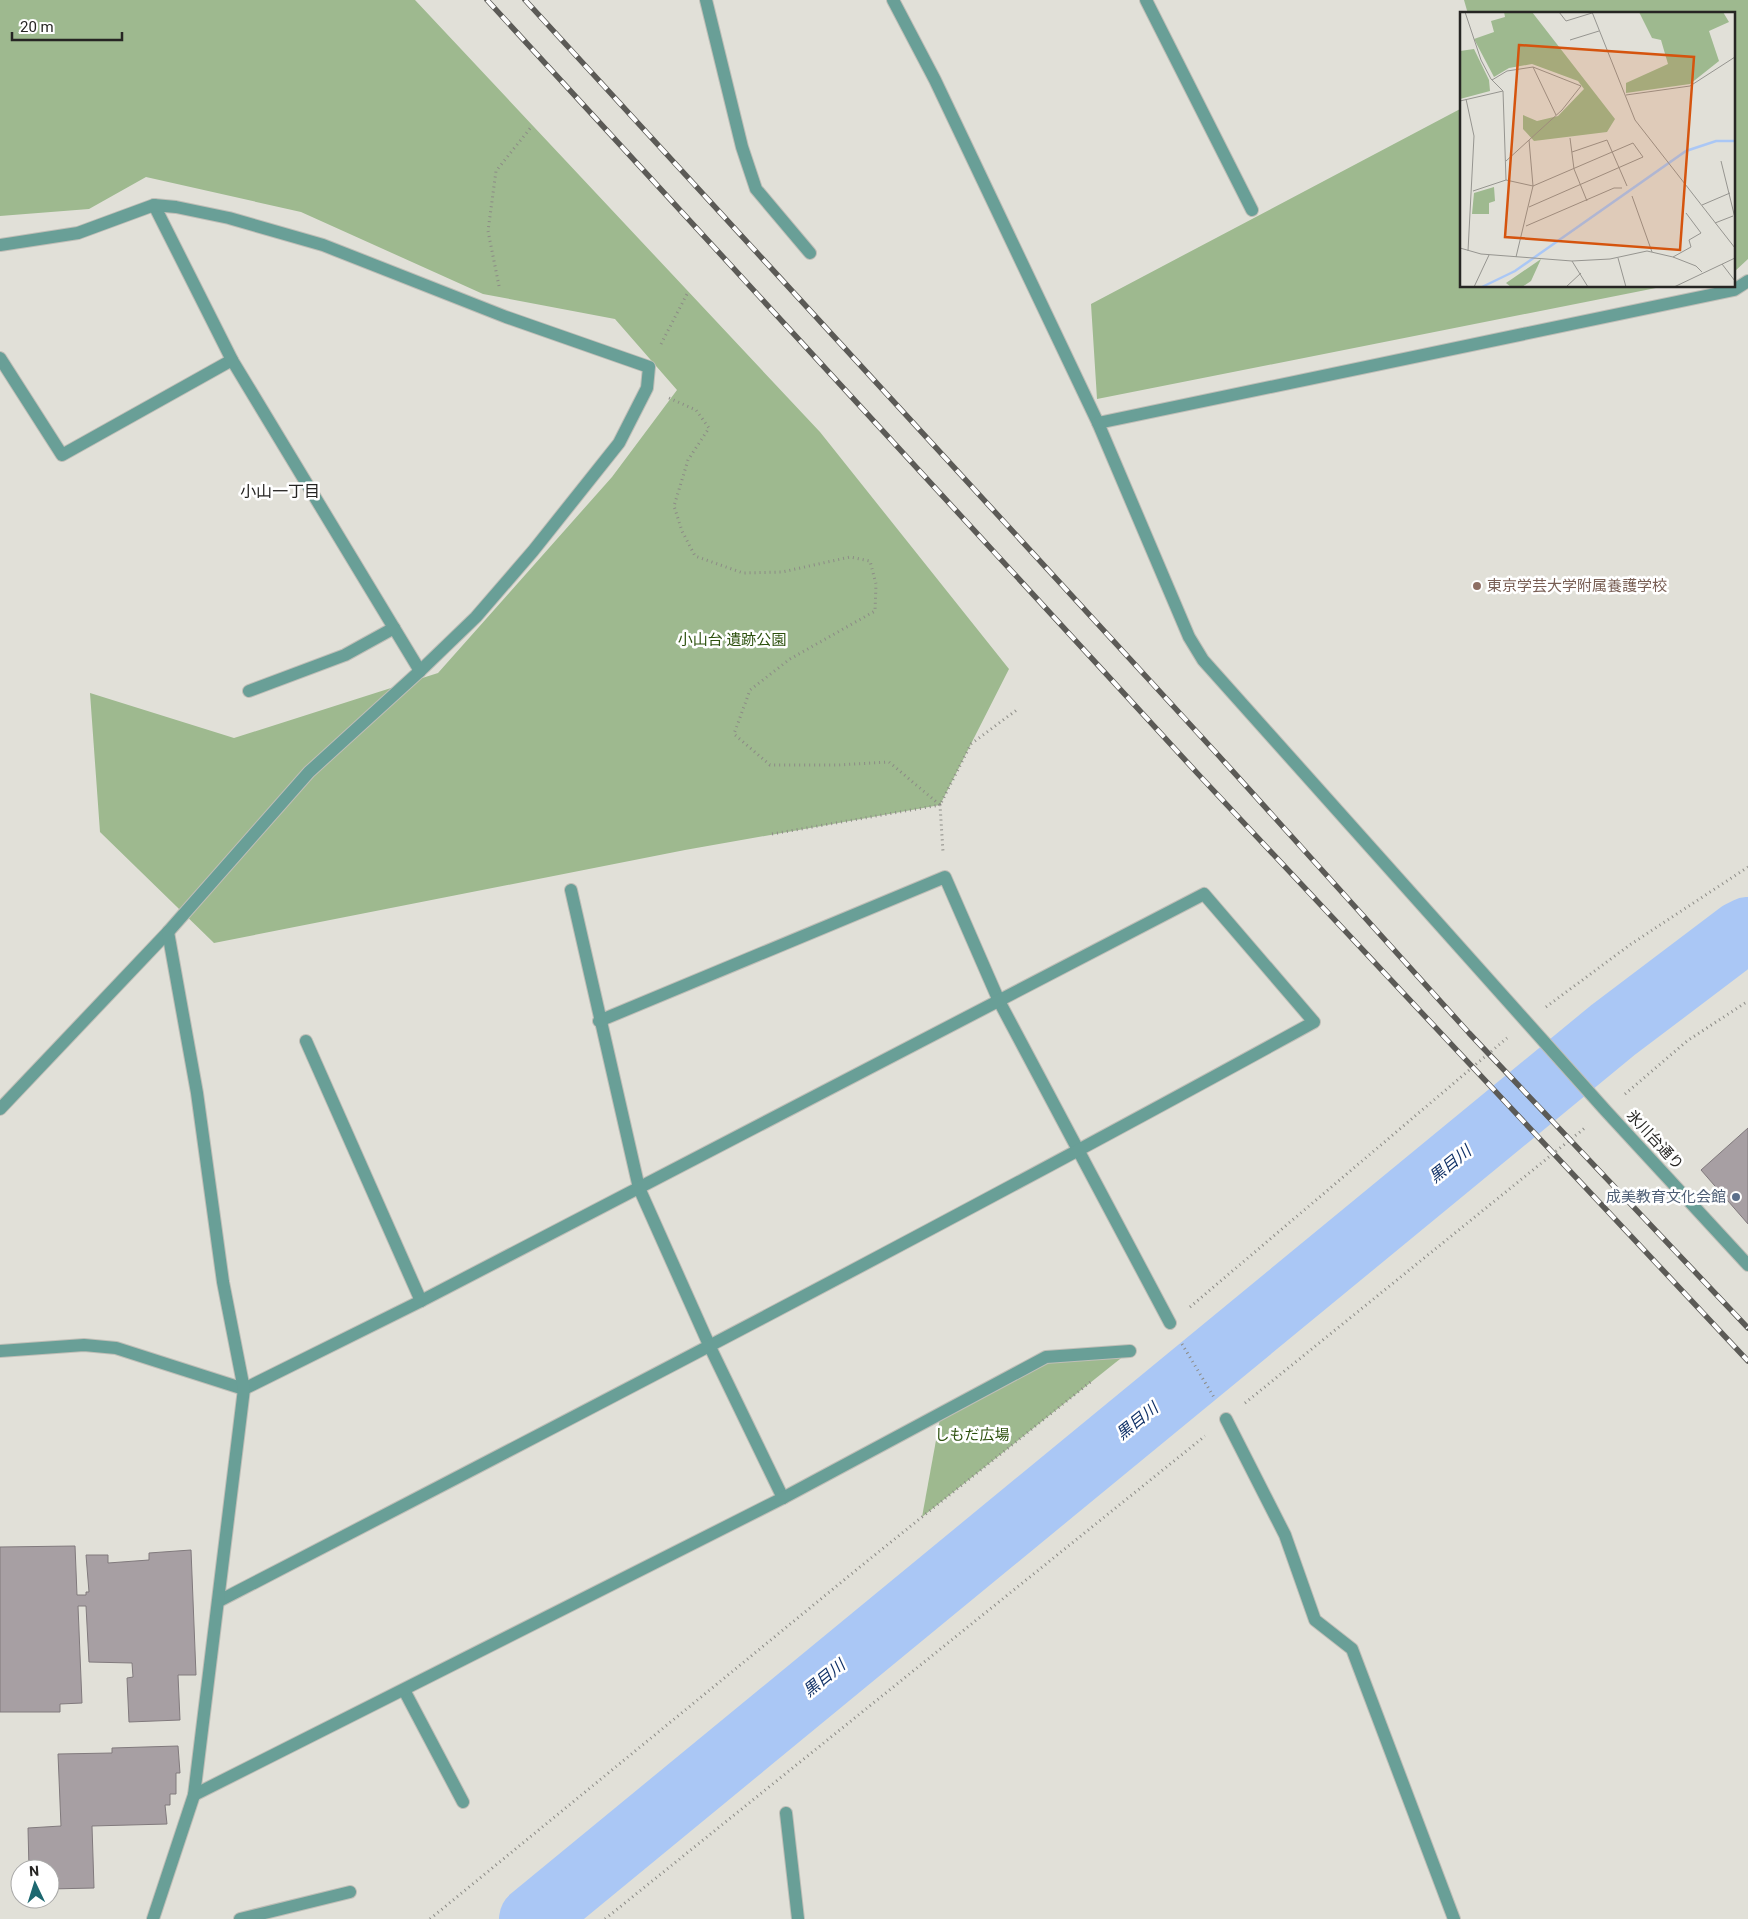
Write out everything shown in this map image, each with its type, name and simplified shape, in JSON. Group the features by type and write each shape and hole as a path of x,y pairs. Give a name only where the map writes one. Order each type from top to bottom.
{"street":[{"path":"706,0 742,147 756,189 810,253"},
{"name":"氷川台通り","path":"893,0 934,80 1098,422 1189,637 1203,660 1602,1107 1748,1265"},
{"path":"1146,0 1252,210"},
{"path":"154,206 232,360 420,672"},
{"path":"0,245 78,233 154,206 176,207 229,218 323,245 506,317 649,367 648,388 619,443 533,551 476,617 420,672 309,772 168,932 0,1109"},
{"path":"1098,422 1734,290 1748,281"},
{"path":"0,358 62,455 232,360"},
{"path":"249,691 345,655 394,628"},
{"path":"599,1021 945,877 999,1001 1170,1323"},
{"path":"571,890 599,1021 639,1188 710,1346 783,1498"},
{"path":"0,1351 84,1345 116,1348 244,1390 639,1188 1204,894 1314,1022 1078,1152 219,1601"},
{"path":"153,1919 194,1795 244,1390 223,1282 196,1093 168,932"},
{"path":"306,1041 420,1301"},
{"path":"194,1795 783,1498 1046,1357 1130,1351"},
{"path":"1226,1419 1285,1535 1315,1620 1352,1649 1454,1919"},
{"path":"404,1690 464,1802"},
{"path":"786,1813 798,1919"},
{"path":"240,1919 350,1892"}],"path":[{"path":"506,317 488,231 496,171 532,126"},
{"path":"649,367 688,292"},
{"path":"648,388 696,410 709,428 688,460 674,506 682,531 695,556 743,573 782,572 850,557 870,561 876,584 875,611 790,659 750,690 734,734 770,765 838,765 890,762 940,805"},
{"path":"945,877 940,805 971,744 1018,709"},
{"path":"772,834 940,805"},
{"path":"1226,1419 1170,1323 1631,944 1748,868"},
{"path":"605,1919 1226,1419 1602,1107 1687,1041 1748,1001"},
{"path":"430,1919 866,1562 1130,1351"}],"green space":[{"name":"小山台 遺跡公園","path":"0,0 415,0 820,432 1009,669 940,805 685,850 214,943 100,832 90,693 234,738 438,673 612,477 677,390 615,319 483,294 301,212 146,177 89,209 0,216"},
{"path":"1464,0 1748,0 1748,259 1736,270 1736,12 1467,12"},
{"path":"1460,109 1460,288 1656,288 1097,399 1091,304"},
{"name":"しもだ広場","path":"1130,1351 922,1517 941,1413 1046,1357"}],"building":[{"name":"成美教育文化会館","path":"1748,1128 1748,1224 1701,1170"},
{"path":"75,1546 77,1595 86,1595 86,1592 89,1592 86,1555 108,1555 108,1563 149,1560 149,1553 191,1550 196,1675 178,1675 180,1720 129,1722 127,1678 133,1677 132,1663 89,1662 86,1606 78,1606 82,1703 60,1704 60,1712 0,1712 0,1547"},
{"path":"178,1746 180,1773 176,1773 176,1794 170,1794 170,1805 165,1805 167,1824 92,1826 94,1888 60,1889 60,1859 29,1859 28,1828 61,1826 58,1754 112,1753 112,1748"}],"waterway":[{"name":"黒目川","path":"532,1919 1613,1030 1740,934 1748,930"}],"railway":[{"path":"487,0 1198,774 1748,1361"},
{"path":"525,0 1219,756 1469,1033 1748,1328"}],"place":[{"name":"東京学芸大学附属養護学校","path":"1477,586"},
{"name":"成美教育文化会館","path":"1736,1197"}],"district":[{"name":"小山一丁目","path":"280,491"}]}
